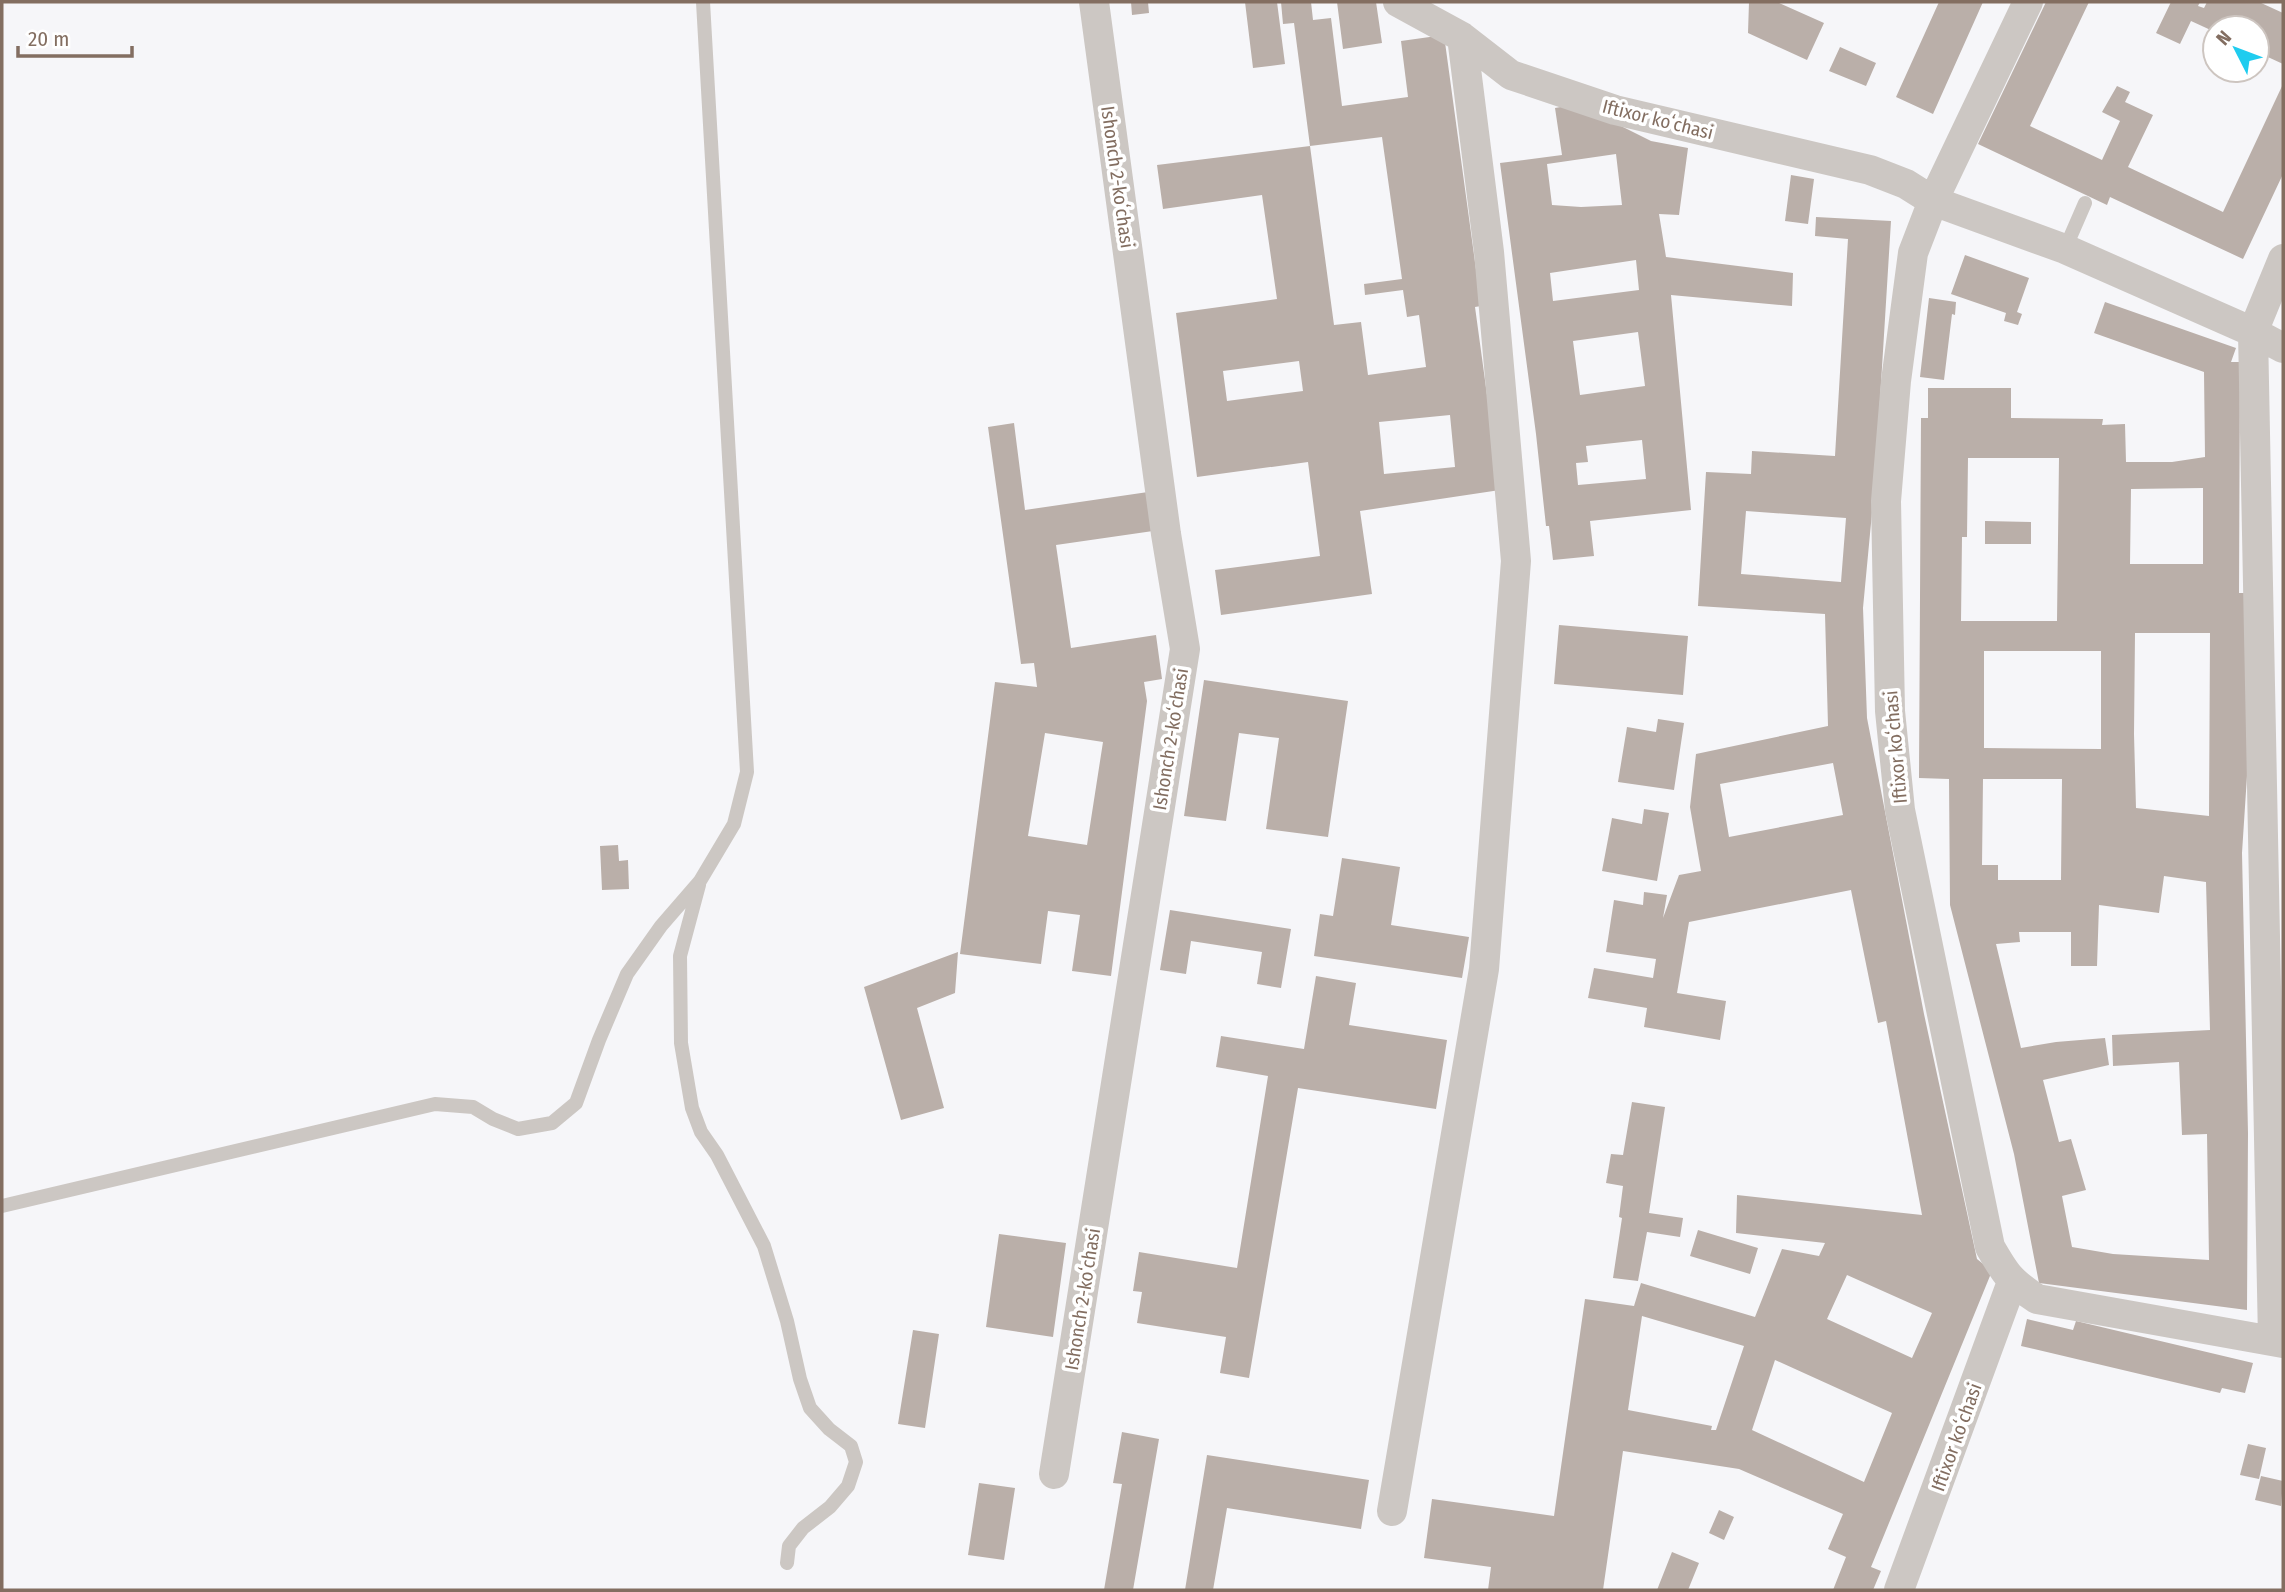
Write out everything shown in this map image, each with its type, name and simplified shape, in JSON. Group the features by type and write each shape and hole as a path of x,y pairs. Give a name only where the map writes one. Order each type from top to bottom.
{"street":[{"name":"Ishonch 2-koʻchasi","path":"1054,1474 1185,649 1166,534 1094,2"},
{"name":"Iftixor koʻchasi","path":"1398,2 1462,37 1511,75 1615,110 1870,170 1906,184 1933,201 2065,249 2253,332 2283,348"},
{"name":"Iftixor koʻchasi","path":"2028,2 1933,201 1913,253 1896,381 1886,501 1890,710 1900,810 1990,1247 2012,1282 2037,1299 2278,1342 2253,332 2283,260"},
{"path":"1392,1511 1484,969 1516,561 1489,252 1462,37"},
{"name":"Iftixor koʻchasi","path":"1899,1590 2012,1282"}],"lane":[{"path":"2,1206 435,1104 473,1107 518,1129 552,1123 576,1103 627,974 661,926 700,881 734,824 747,772 703,2"},
{"path":"2065,249 2085,203"},
{"path":"700,881 680,956 681,1043 692,1108 701,1132 717,1155 764,1246 810,1408 829,1429 851,1446 856,1462 848,1486 830,1507 803,1528 789,1546 787,1563"}],"building":[{"path":"1131,2 1148,2 1149,13 1132,15"},
{"path":"1245,2 1277,2 1285,64 1253,68"},
{"path":"1281,2 1311,2 1313,20 1331,18 1342,106 1408,97 1401,41 1444,35 1481,306 1475,307 1500,490 1360,511 1372,594 1221,615 1215,570 1320,556 1308,462 1197,477 1176,313 1277,299 1262,195 1163,209 1157,165 1310,146 1294,23 1283,24","holes":["1382,137 1402,279 1364,284 1365,295 1403,290 1407,317 1419,315 1426,367 1368,375 1361,322 1334,325 1310,146","1299,361 1303,391 1227,401 1223,371","1450,415 1455,467 1384,474 1379,422"]},
{"path":"1337,2 1376,2 1382,43 1343,49"},
{"path":"1749,2 1777,2 1824,23 1807,60 1748,33"},
{"path":"1939,2 1983,2 1933,114 1896,97"},
{"path":"2046,2 2089,2 2030,126 2102,160 2120,121 2102,112 2117,86 2130,92 2125,102 2153,115 2128,167 2223,212 2283,84 2283,174 2243,259 2110,197 2107,205 1978,144"},
{"path":"2171,2 2200,2 2198,6 2204,8 2207,2 2259,2 2283,13 2283,64 2271,58 2271,14 2201,14 2201,26 2191,21 2180,44 2156,33"},
{"path":"1840,47 1876,63 1866,86 1829,71"},
{"path":"1577,104 1651,141 1688,148 1679,215 1659,214 1666,257 1793,273 1792,306 1671,295 1691,510 1590,521 1594,556 1553,560 1549,526 1546,526 1500,163 1562,155 1555,108","holes":["1616,154 1622,205 1552,205 1547,164","1636,260 1639,290 1553,301 1550,273","1638,332 1645,386 1580,395 1573,341","1642,440 1646,479 1578,485 1576,463 1588,462 1586,446"]},
{"path":"1791,175 1814,179 1808,224 1785,221"},
{"path":"1816,217 1891,221 1875,481 1863,608 1867,718 1924,1014 1977,1259 1992,1271 1871,1567 1881,1571 1873,1590 1833,1590 1846,1557 1828,1549 1843,1514 1739,1469 1623,1451 1603,1590 1488,1590 1491,1567 1424,1558 1432,1499 1554,1516 1585,1299 1634,1306 1641,1283 1755,1317 1782,1249 1819,1256 1825,1243 1736,1233 1737,1195 1922,1215 1886,1021 1878,1023 1851,890 1689,922 1677,993 1726,1001 1720,1040 1644,1027 1647,1008 1588,998 1594,968 1653,978 1656,959 1606,952 1614,900 1643,905 1644,892 1667,895 1663,918 1679,875 1701,871 1690,807 1696,754 1828,726 1825,614 1698,606 1706,472 1751,474 1752,451 1835,456 1848,239 1815,236","holes":["1746,511 1846,518 1841,582 1741,574","1833,763 1843,815 1729,837 1720,784","1847,1275 1932,1313 1912,1358 1827,1319","1642,1316 1744,1346 1716,1430 1711,1430 1712,1426 1628,1410","1775,1360 1892,1413 1864,1482 1752,1430"]},
{"path":"1965,255 2029,278 2017,312 2022,314 2018,325 2004,321 2006,313 1951,294"},
{"path":"1929,298 1956,302 1955,315 1952,314 1944,380 1920,377"},
{"path":"2105,302 2236,348 2231,362 2240,362 2239,593 2251,593 2249,745 2242,853 2248,1133 2247,1310 2039,1283 2014,1154 1950,905 1949,779 1919,778 1921,418 1928,418 1928,388 2011,388 2011,418 2103,419 2102,425 2125,424 2126,462 2172,462 2205,457 2204,372 2094,333","holes":["1968,458 2059,458 2057,621 1961,621 1962,537 1967,537","2203,488 2203,564 2130,564 2131,489","2135,633 2210,633 2209,816 2136,808","1984,651 2101,651 2101,749 1984,748","1983,779 2062,779 2061,880 1998,880 1998,865 1982,865","2164,876 2206,882 2210,1030 2112,1035 2113,1066 2179,1062 2182,1135 2207,1134 2209,1260 2113,1254 2072,1247 2062,1196 2086,1190 2071,1139 2059,1142 2043,1080 2109,1065 2105,1038 2021,1048 1996,944 2020,942 2019,932 2071,932 2071,966 2097,966 2099,905 2159,913"]},
{"path":"1014,423 1025,510 1148,492 1153,531 1056,545 1071,648 1156,635 1162,679 1144,682 1147,701 1111,976 1072,971 1080,915 1048,911 1041,964 960,954 995,682 1037,687 1034,663 1021,664 988,427","holes":["1045,733 1103,742 1087,845 1028,836"]},
{"path":"1985,521 2031,522 2031,544 1985,544"},
{"path":"1559,625 1688,636 1683,695 1554,684"},
{"path":"1204,680 1348,701 1328,837 1266,829 1279,738 1239,733 1226,821 1184,816"},
{"path":"1658,719 1684,723 1674,790 1618,782 1627,727 1656,732"},
{"path":"1644,809 1669,813 1657,881 1602,871 1612,818 1642,824"},
{"path":"618,845 619,861 628,860 629,889 602,890 600,846"},
{"path":"1342,858 1400,867 1391,925 1469,937 1462,978 1314,956 1320,914 1333,916"},
{"path":"1170,910 1291,929 1281,988 1257,984 1262,952 1191,941 1186,974 1160,970"},
{"path":"958,952 955,993 917,1008 944,1108 901,1120 864,987"},
{"path":"1316,976 1356,983 1349,1025 1447,1040 1436,1109 1298,1088 1249,1378 1220,1373 1226,1337 1137,1323 1142,1292 1133,1291 1139,1252 1237,1268 1268,1076 1216,1067 1221,1036 1304,1049"},
{"path":"1632,1102 1665,1107 1649,1213 1683,1218 1680,1237 1647,1232 1638,1281 1613,1278 1622,1218 1619,1217 1623,1186 1606,1183 1611,1154 1623,1155"},
{"path":"1698,1230 1758,1248 1750,1274 1690,1256"},
{"path":"999,1234 1066,1243 1053,1337 986,1327"},
{"path":"2027,1319 2073,1330 2076,1321 2253,1363 2245,1393 2222,1388 2220,1393 2021,1346"},
{"path":"913,1330 939,1334 925,1428 898,1424"},
{"path":"1122,1432 1159,1439 1133,1590 1104,1590 1122,1484 1113,1483"},
{"path":"2248,1444 2266,1448 2259,1479 2240,1475"},
{"path":"1207,1455 1369,1480 1361,1529 1227,1508 1213,1590 1185,1590"},
{"path":"2261,1476 2283,1481 2281,1506 2255,1500"},
{"path":"979,1483 1015,1488 1004,1560 968,1555"},
{"path":"1719,1510 1734,1517 1724,1540 1709,1533"},
{"path":"1672,1552 1699,1563 1688,1590 1657,1590"}]}
